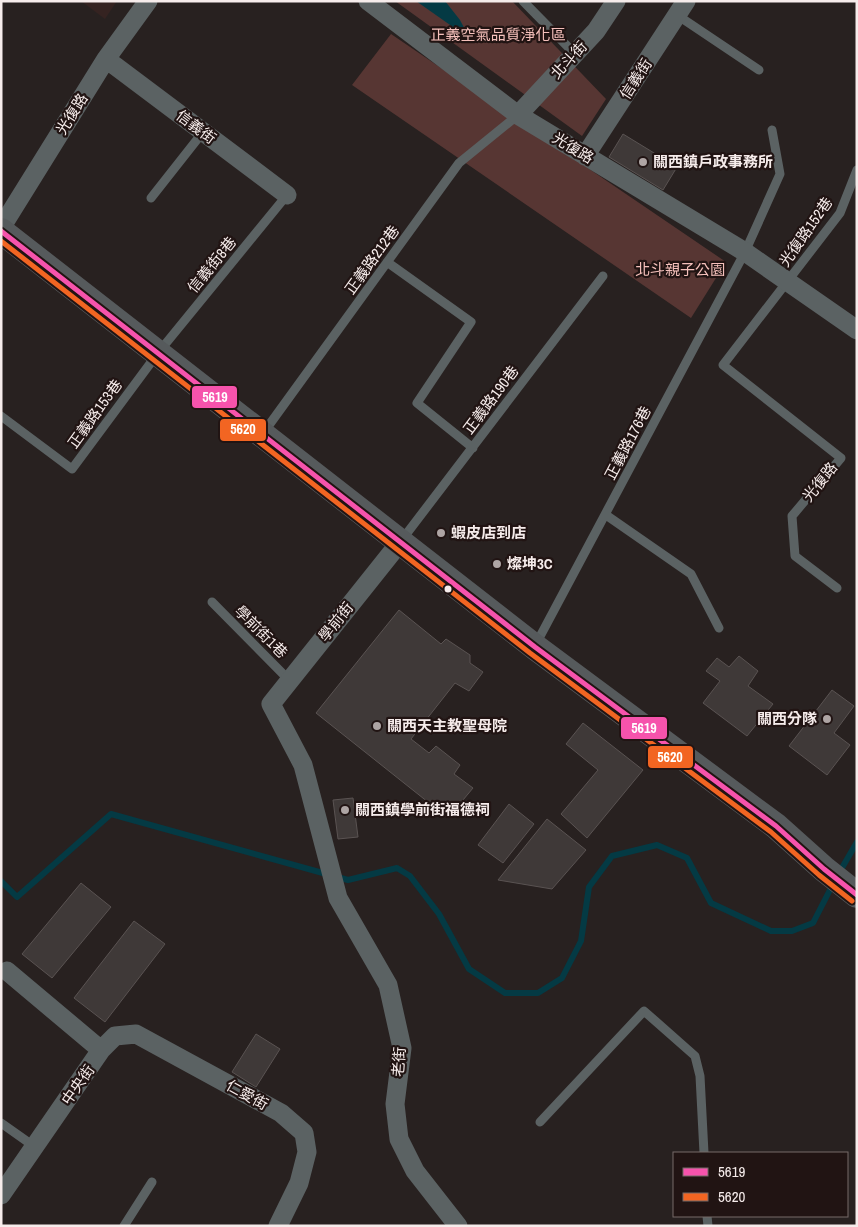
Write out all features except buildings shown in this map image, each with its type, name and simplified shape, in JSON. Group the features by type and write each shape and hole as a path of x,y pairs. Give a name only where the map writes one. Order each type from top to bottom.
{"main road":[{"path":"1,230 535,647 776,826 852,892"}],"street":[{"name":"光復路","path":"1,230 106,59 148,1"},
{"name":"光復路","path":"368,1 518,115 746,252 857,330"},
{"name":"北斗街","path":"518,115 596,31 616,1"},
{"name":"信義街","path":"585,156 681,8"},
{"name":"信義街","path":"106,59 287,196"},
{"name":"學前街","path":"337,893 303,764 271,704 401,541"},
{"name":"老街","path":"337,893 338,898 388,985 397,1019 402,1048 395,1104 399,1139 414,1171 458,1226"},
{"name":"中央街","path":"1,1196 101,1050 8,971"},
{"name":"仁愛街","path":"101,1050 115,1036 136,1034 281,1113 304,1133 307,1152 299,1183 278,1226"}],"lane":[{"path":"523,1 575,54"},
{"path":"681,8 759,70"},
{"name":"正義路212巷","path":"262,434 459,163 518,115"},
{"name":"正義路176巷","path":"535,647 746,252 780,174 772,130"},
{"path":"151,198 203,132"},
{"name":"光復路152巷","path":"788,281 840,213 857,170"},
{"name":"信義街8巷","path":"158,353 287,196"},
{"path":"387,262 470,322 416,403 472,448"},
{"name":"正義路190巷","path":"401,541 603,276"},
{"name":"光復路","path":"788,281 723,365 841,458 792,516 794,556 837,588"},
{"name":"正義路153巷","path":"1,416 72,469 158,353"},
{"path":"606,515 691,574 719,628"},
{"name":"學前街1巷","path":"212,602 289,680"},
{"path":"540,1122 644,1011 695,1056 700,1076 704,1152"},
{"path":"1,1123 35,1147"},
{"path":"124,1226 152,1182"}],"shaded area":[{"path":"81,1 117,1 105,19"}],"green space":[{"name":"正義空氣品質淨化區","path":"395,1 512,1 606,99 582,136"},
{"name":"北斗親子公園","path":"391,34 726,262 691,318 352,85"}],"water":[{"path":"416,1 445,1 460,20 470,39"}],"waterway":[{"path":"1,881 17,897 111,814 348,880 397,868 410,876 439,914 469,969 505,993 538,993 562,978 581,941 589,887 612,856 657,845 687,858 711,903 771,931 792,931 813,923 833,884"},
{"path":"839,873 857,842"}],"transit line":[{"name":"5619","path":"1,231 535,647 776,826 824,869 857,895"},
{"name":"5620","path":"1,241 530,653 771,832 819,875 852,901"}],"place":[{"name":"關西鎮戶政事務所","path":"643,162"},
{"name":"蝦皮店到店","path":"441,533"},
{"name":"燦坤3C","path":"497,564"},
{"name":"關西分隊","path":"827,719"},
{"name":"關西天主教聖母院","path":"377,726"},
{"name":"關西鎮學前街福德祠","path":"345,810"}]}
